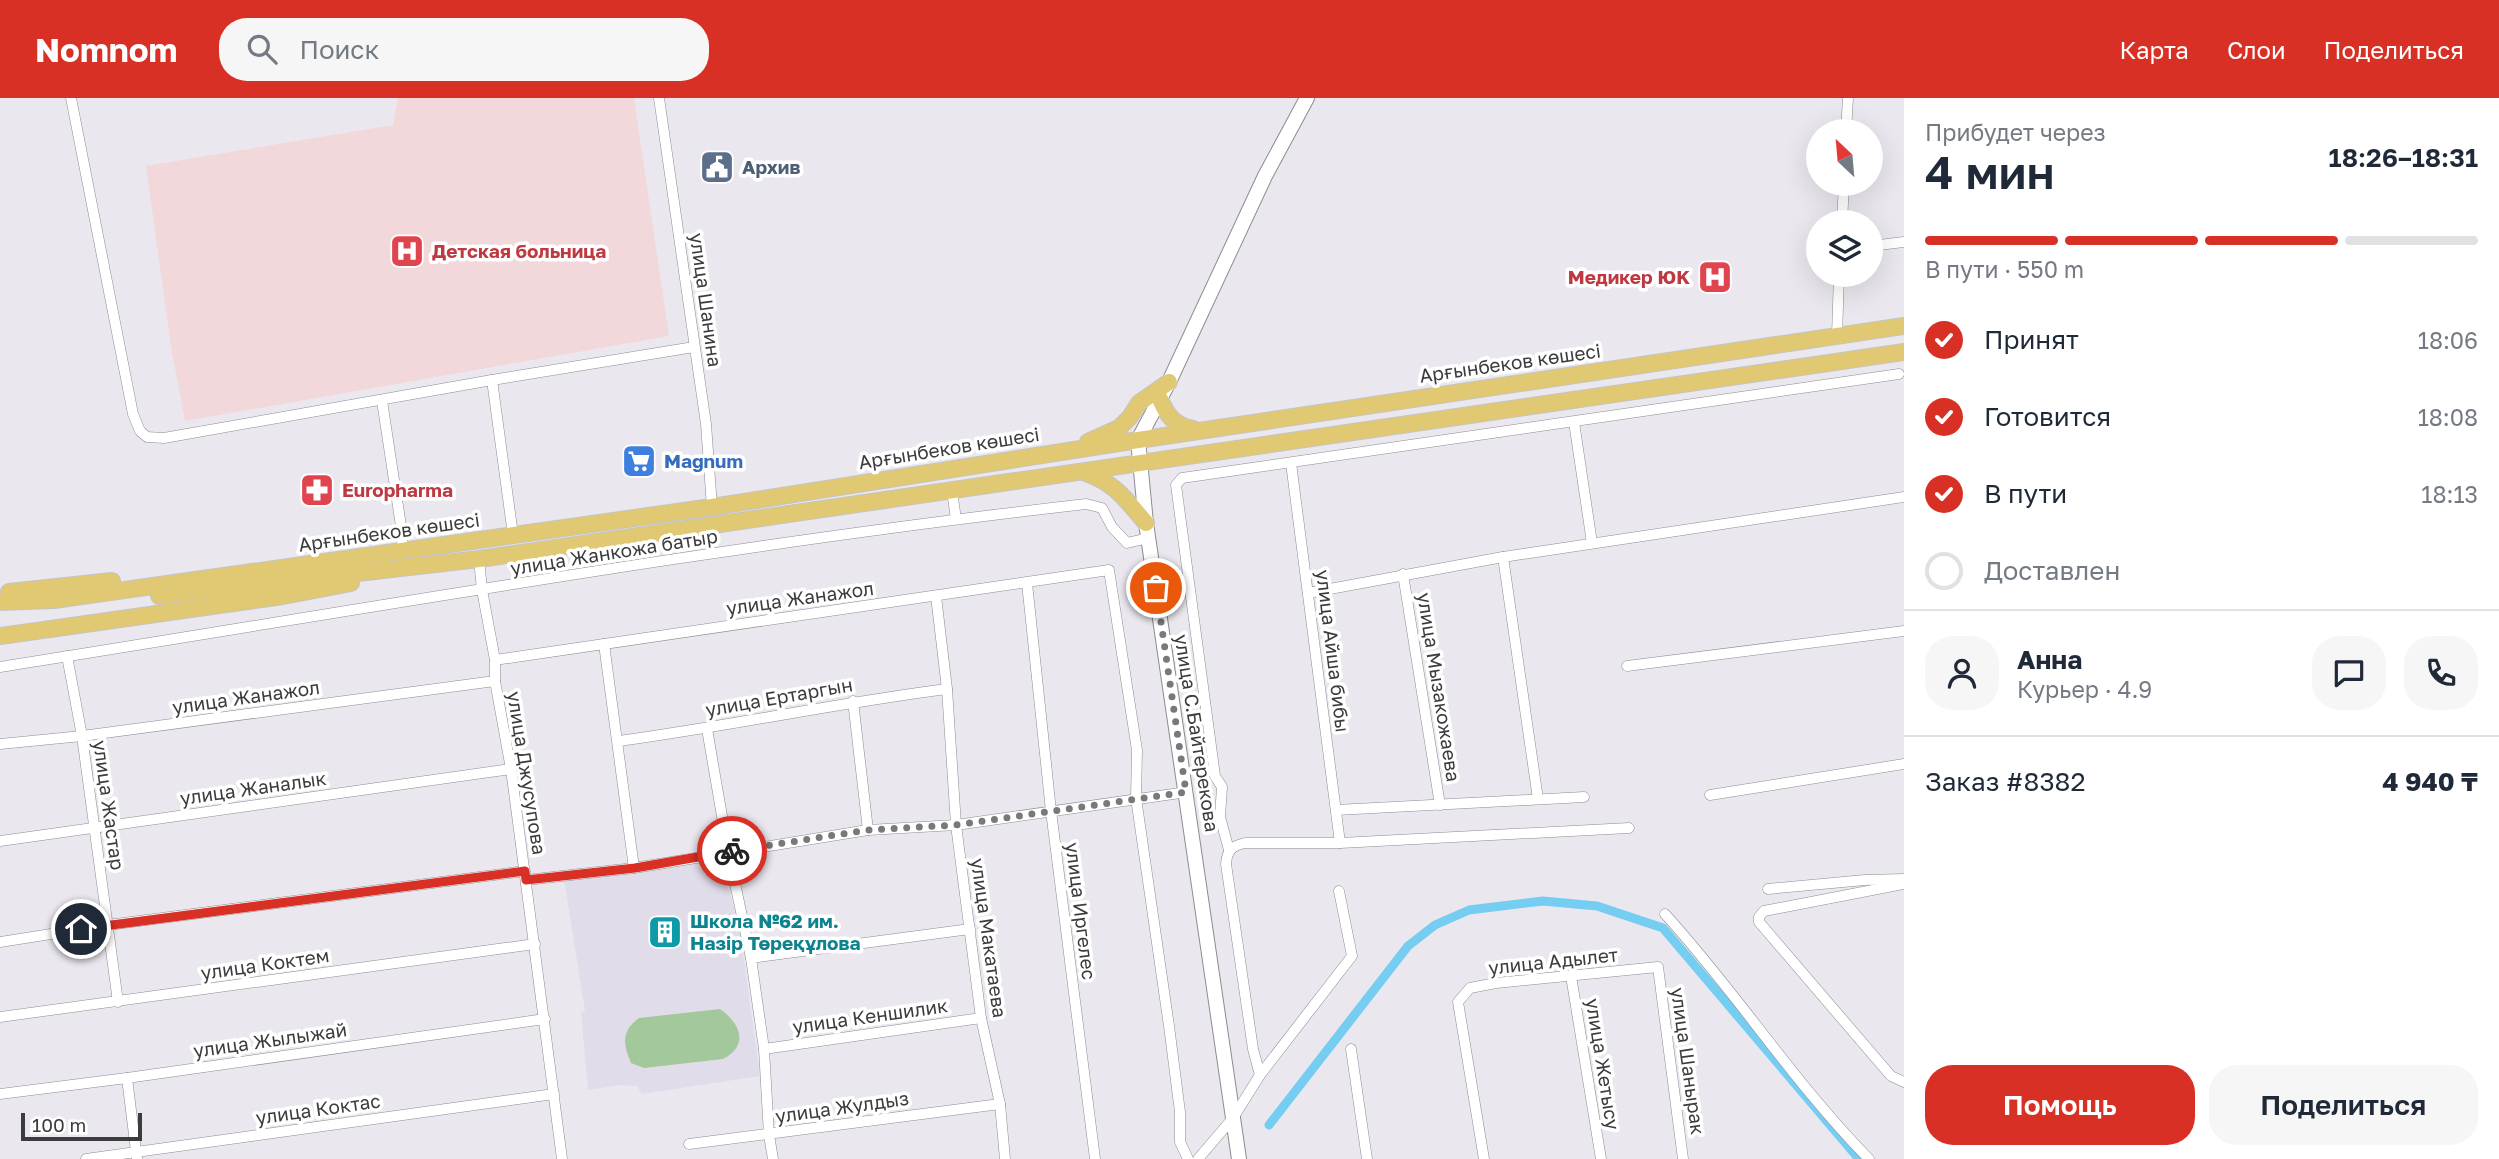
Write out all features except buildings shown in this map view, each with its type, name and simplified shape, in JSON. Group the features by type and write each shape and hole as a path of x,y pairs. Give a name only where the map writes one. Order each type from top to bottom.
{"main road":[{"path":"1138,440 1169,382 1250,208 1307,98"},
{"name":"Арғынбеков көшесі","path":"0,613 382,562 403,551 712,507 1138,440 1904,326"},
{"name":"Арғынбеков көшесі","path":"0,603 54,600 382,562 479,559 1904,352"},
{"path":"1079,449 1093,439 1119,428 1139,403 1169,382"},
{"path":"1160,399 1164,410 1175,423 1199,431"},
{"name":"улица С.Байтерекова","path":"1138,440 1147,531 1239,1159"},
{"path":"1083,472 1116,488 1147,531"},
{"path":"0,592 305,556 350,553 382,562"},
{"path":"0,636 283,596 348,584 382,562"}],"street":[{"path":"71,98 133,414 147,437 164,438 492,380 694,348"},
{"name":"улица Шанина","path":"659,98 706,424 712,507"},
{"path":"1847,119 1848,98"},
{"path":"1883,245 1904,242"},
{"path":"1837,336 1839,287"},
{"path":"1260,1075 1253,1049 1226,864 1229,850 1220,817 1222,787 1215,776 1176,485 1182,478 1899,374"},
{"path":"492,380 513,536"},
{"path":"1612,394 1615,416"},
{"path":"382,401 403,551"},
{"path":"1574,422 1592,543"},
{"name":"улица Айша бибы","path":"1291,463 1340,843"},
{"path":"952,491 956,519"},
{"path":"1308,593 1503,556 1904,497"},
{"name":"улица Жанкожа батыр","path":"0,667 482,590 956,519 1086,504 1102,508 1112,527 1127,543 1147,531"},
{"path":"1503,556 1538,799"},
{"name":"улица Джусупова","path":"479,559 495,660 495,681 511,769 562,1159"},
{"name":"улица Жанажол","path":"495,660 1109,570 1137,750 1136,798"},
{"name":"улица Мызакожаева","path":"1403,574 1440,805"},
{"name":"улица Иргелес","path":"1027,583 1051,811 1095,1159"},
{"name":"улица Макатаева","path":"936,596 947,689 956,825 981,1018 1000,1104 1005,1159"},
{"path":"1627,666 1904,631"},
{"path":"604,644 635,868"},
{"name":"улица Жастар","path":"67,656 82,736 118,1002"},
{"name":"улица Жанажол","path":"0,744 82,736 495,681"},
{"name":"улица Ертаргын","path":"619,741 707,729 853,701 947,689"},
{"path":"853,701 868,830"},
{"path":"707,729 727,851 751,958 764,1049 773,1159"},
{"path":"1710,795 1904,764"},
{"name":"улица Жаналык","path":"0,841 511,769"},
{"path":"0,942 108,925 525,875 635,868 868,830 956,825 1186,792"},
{"path":"1336,810 1584,797"},
{"path":"1136,798 1180,1112 1180,1138 1188,1159"},
{"path":"1229,850 1245,843 1340,843 1629,828"},
{"path":"1768,889 1865,880 1904,882"},
{"path":"1904,882 1764,911 1759,917 1759,922 1891,1076 1904,1082"},
{"path":"1198,1159 1233,1118 1260,1075 1352,956 1339,891"},
{"path":"1665,914 1699,952 1826,1112 1870,1159"},
{"path":"751,958 970,929"},
{"name":"улица Коктем","path":"0,1017 535,944"},
{"name":"улица Адылет","path":"1484,1159 1458,1002 1470,988 1658,967"},
{"name":"улица Шанырак","path":"1658,967 1683,1159"},
{"name":"улица Жетысу","path":"1571,976 1601,1159"},
{"name":"улица Кеншилик","path":"764,1049 981,1018"},
{"name":"улица Жылыжай","path":"0,1094 545,1019"},
{"path":"1351,1049 1367,1159"},
{"path":"127,1078 137,1155"},
{"name":"улица Коктас","path":"86,1159 137,1155 554,1094"},
{"name":"улица Жулдыз","path":"690,1144 1000,1104"}],"shaded area":[{"name":"Детская больница","path":"398,98 634,98 669,336 185,421 171,347 146,166 393,125"},
{"path":"691,861 729,890 740,930 760,1076 642,1094 637,1086 620,1085 588,1090 581,1012 585,1011 564,879"}],"green space":[{"path":"720,1009 733,1021 739,1034 736,1047 723,1059 644,1068 631,1063 625,1038 629,1028 639,1018"}],"waterway":[{"path":"1269,1125 1408,946 1435,925 1469,910 1543,901 1597,906 1663,928 1859,1159"}],"way so far":[{"path":"732,851 868,830 956,825 1186,792 1156,588"}],"place":[{"name":"Архив","path":"717,167"},
{"name":"Детская больница","path":"407,251"},
{"name":"Медикер ЮK","path":"1715,277"},
{"name":"Magnum","path":"639,461"},
{"name":"Europharma","path":"317,490"},
{"name":"Школа №62 им. Назір Төреқұлова","path":"665,932"}],"route":[{"path":"81,929 525,871 526,880 635,868 732,851"}]}
